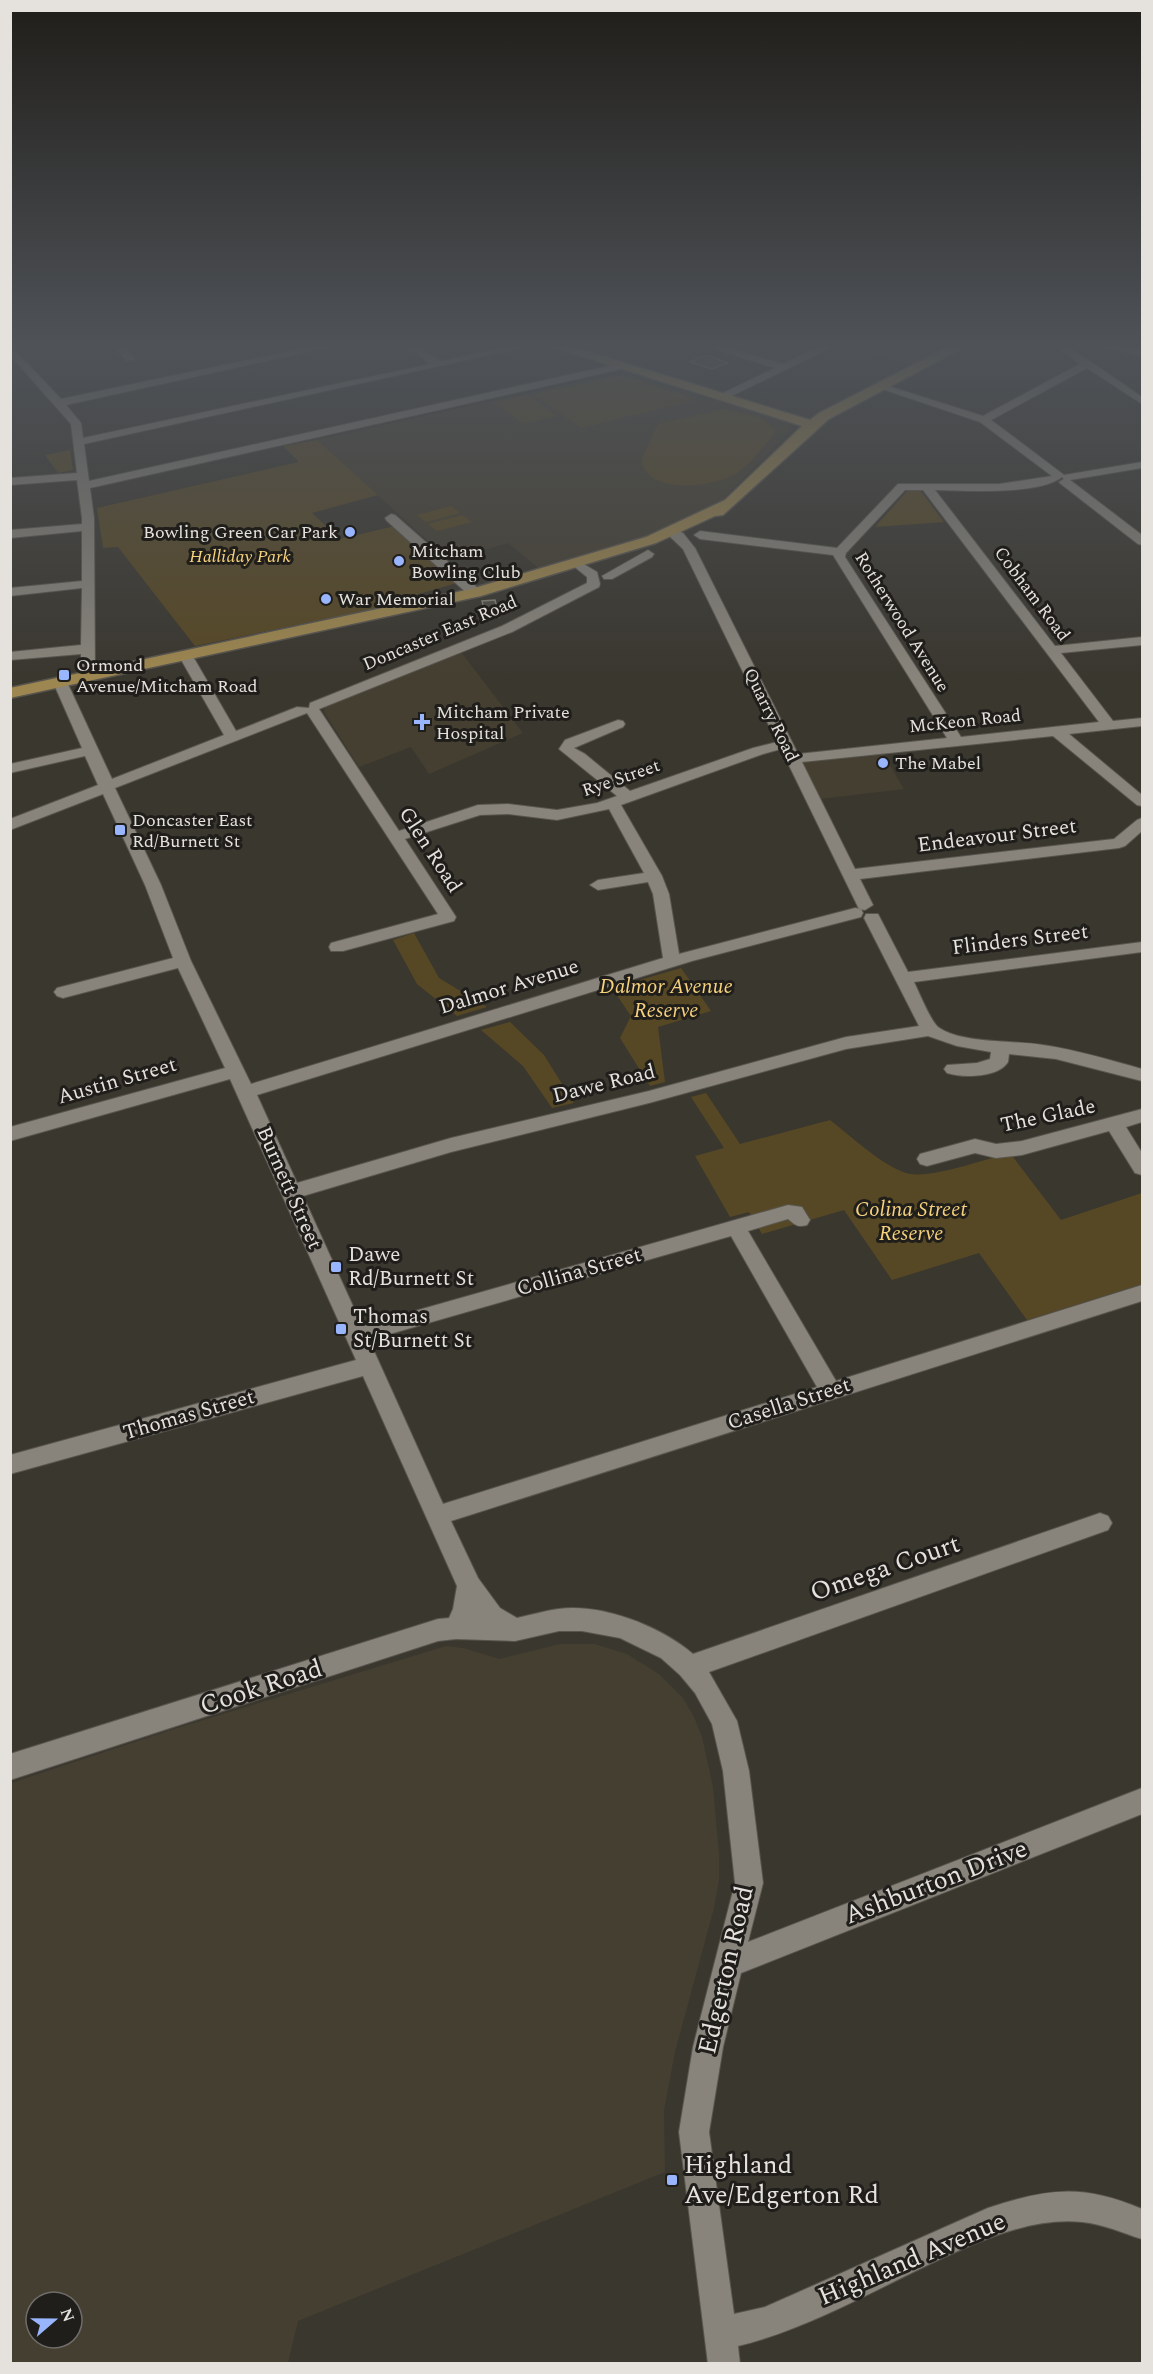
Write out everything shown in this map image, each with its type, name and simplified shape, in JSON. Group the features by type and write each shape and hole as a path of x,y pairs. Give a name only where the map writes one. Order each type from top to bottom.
{"main road":[{"path":"577,564 618,562 649,548 730,503 781,455"},
{"path":"10,693 475,593 674,534"}],"street":[{"path":"80,455 88,527 88,676"},
{"path":"10,482 83,481 206,455"},
{"path":"1030,455 1143,541"},
{"path":"700,535 840,552 902,486 1003,488 1143,465"},
{"name":"Cobham Road","path":"926,486 1109,725"},
{"path":"391,518 475,593"},
{"path":"10,534 88,527"},
{"name":"Quarry Road","path":"674,534 689,548 849,875 864,912 930,1030"},
{"name":"Rotherwood Avenue","path":"840,552 838,557 956,741"},
{"path":"608,576 618,562 648,554"},
{"name":"Doncaster East Road","path":"10,825 310,709 507,629 594,584 590,571 577,564"},
{"path":"10,591 87,584"},
{"path":"1052,650 1143,641"},
{"path":"10,656 87,649"},
{"path":"186,656 228,731 234,737"},
{"name":"Burnett Street","path":"60,682 153,885 183,961 246,1092 469,1586 490,1616 515,1630"},
{"name":"Glen Road","path":"310,709 448,916 337,947"},
{"name":"McKeon Road","path":"789,752 956,741 1143,722"},
{"path":"618,723 570,743 566,749 580,757 620,800 661,894 672,961"},
{"path":"1056,731 1143,802"},
{"path":"10,769 90,751"},
{"name":"Rye Street","path":"397,837 478,810 508,809 557,815 580,812 758,751 789,752"},
{"name":"Endeavour Street","path":"849,875 1119,843 1143,823"},
{"path":"598,885 654,876"},
{"name":"Dalmor Avenue","path":"246,1092 672,961 832,917 864,912"},
{"name":"Flinders Street","path":"902,978 1143,947"},
{"path":"63,992 183,961"},
{"path":"930,1030 958,1041 1071,1056 1143,1075"},
{"name":"Dawe Road","path":"291,1192 451,1145 649,1097 846,1042 903,1036 930,1030"},
{"path":"952,1069 965,1070 992,1066 999,1062 1001,1046"},
{"name":"Austin Street","path":"10,1134 236,1071"},
{"name":"The Glade","path":"927,1159 975,1146 996,1150 1022,1148 1143,1116"},
{"path":"1114,1124 1143,1168"},
{"name":"Collina Street","path":"355,1336 791,1212 800,1220"},
{"path":"736,1227 831,1391"},
{"name":"Casella Street","path":"437,1516 1143,1293"},
{"name":"Thomas Street","path":"10,1465 368,1366"},
{"name":"Omega Court","path":"689,1667 1100,1523"},
{"path":"456,1628 465,1611 469,1586"},
{"name":"Edgerton Road","path":"515,1630 559,1620 582,1620 621,1627 650,1639 670,1650 689,1667 704,1685 724,1721 736,1771 748,1883 708,2047 694,2132 723,2364"},
{"name":"Cook Road","path":"10,1767 438,1630 456,1628 515,1630"},
{"name":"Ashburton Drive","path":"730,1963 1143,1801"},
{"name":"Highland Avenue","path":"719,2329 738,2330 767,2323 993,2220 1032,2210 1065,2206 1098,2206 1143,2224"}],"shaded area":[{"path":"333,455 767,455 721,501 644,538 538,568 508,543 449,560"},
{"name":"Mitcham Private Hospital","path":"461,652 523,733 429,774 411,747 359,767 324,712 325,705"},
{"path":"882,752 904,789 821,799 802,761"},
{"path":"560,1644 595,1644 627,1654 659,1674 683,1698 702,1737 713,1787 719,1880 714,1908 675,2052 664,2110 665,2172 298,2321 288,2363 11,2363 11,1783 174,1729 446,1646 464,1648 499,1659"}],"green space":[{"path":"45,455 71,455 73,470 58,473"},
{"name":"Halliday Park","path":"292,455 333,455 378,495 312,513 340,539 395,526 457,583 405,598 409,602 195,646 118,547 103,548 97,508 299,462"},
{"path":"644,455 757,455 738,472 728,477 716,482 685,485 657,480 647,473 642,459"},
{"path":"909,489 920,490 944,522 875,527"},
{"path":"451,506 460,513 426,522 417,515"},
{"path":"462,515 472,522 437,531 428,524"},
{"path":"414,933 439,978 487,1007 457,1016 417,984 393,940"},
{"name":"Dalmor Avenue Reserve","path":"681,968 711,1011 658,1027 665,1082 650,1086 620,1038 631,1016 612,988"},
{"path":"510,1022 544,1055 574,1103 552,1108 523,1066 481,1030"},
{"name":"Colina Street Reserve","path":"706,1093 740,1144 830,1120 887,1164 906,1173 928,1174 1010,1153 1061,1220 1142,1193 1142,1284 1027,1320 979,1253 892,1280 844,1210 762,1234 749,1212 730,1217 695,1156 724,1148 691,1097"}],"building":[{"path":"495,600 499,617 486,618 482,601"}],"place":[{"name":"Bowling Green Car Park","path":"350,532"},
{"name":"Mitcham Bowling Club","path":"399,561"},
{"name":"War Memorial","path":"326,599"},
{"name":"Ormond Avenue/Mitcham Road","path":"64,675"},
{"name":"Mitcham Private Hospital","path":"422,722"},
{"name":"The Mabel","path":"883,763"},
{"name":"Doncaster East Rd/Burnett St","path":"120,830"},
{"name":"Dawe Rd/Burnett St","path":"336,1267"},
{"name":"Thomas St/Burnett St","path":"341,1329"},
{"name":"Highland Ave/Edgerton Rd","path":"672,2180"}]}
